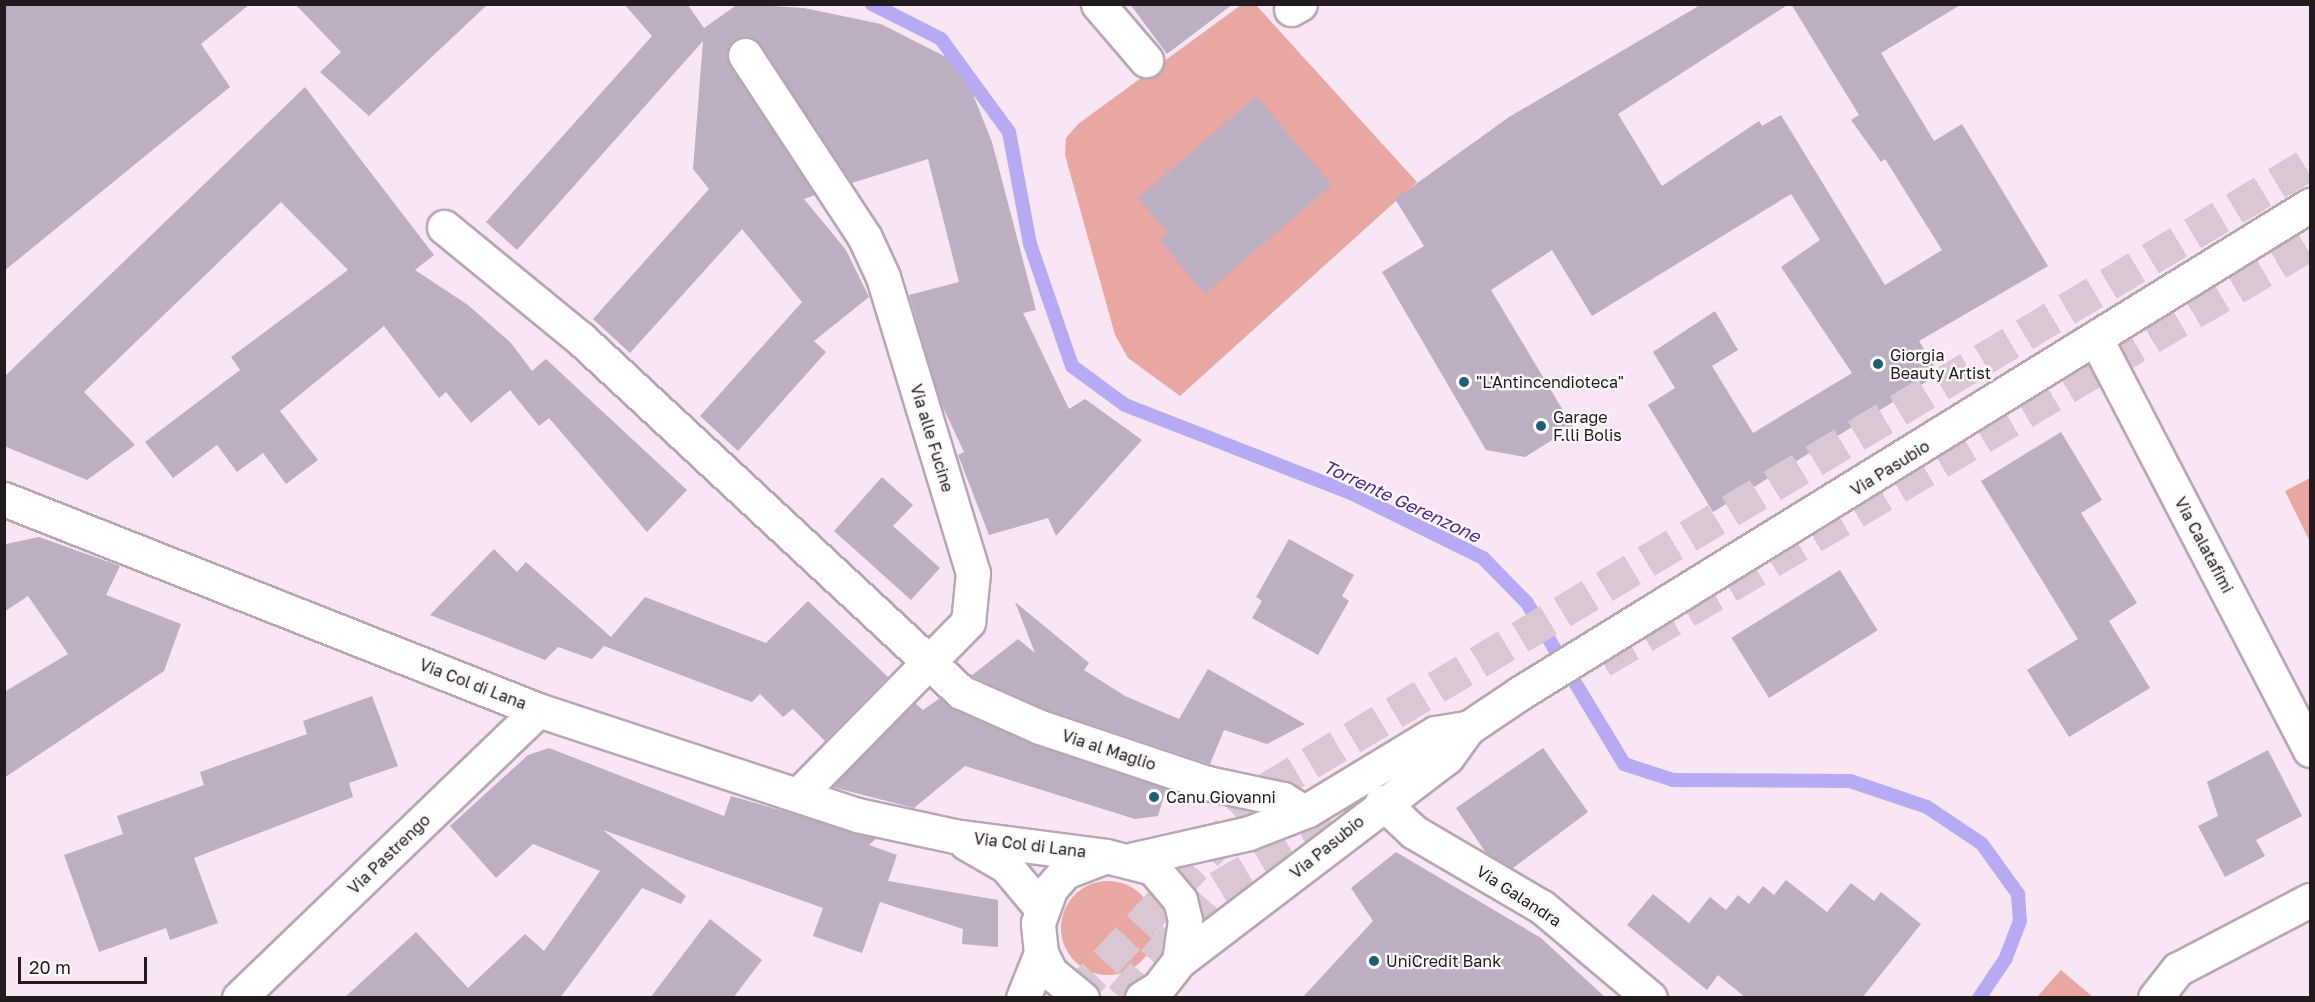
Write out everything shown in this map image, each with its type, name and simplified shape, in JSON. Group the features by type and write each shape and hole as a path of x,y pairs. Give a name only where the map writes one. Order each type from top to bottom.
{"street":[{"path":"1098,4 1146,60"},
{"name":"Via alle Fucine","path":"745,56 865,238 883,276 973,573 968,622 800,793"},
{"name":"Via Pasubio","path":"1142,998 1158,988 1179,961 1382,802 1447,756 1468,728 1520,693 2097,341 2310,205"},
{"name":"Via al Maglio","path":"444,227 581,339 961,692 999,712 1207,783 1283,799 1302,811"},
{"name":"Via Calatafimi","path":"2097,341 2310,750"},
{"name":"Via Col di Lana","path":"12,510 538,710 800,793 857,815 954,836 1120,857"},
{"name":"Via Pastrengo","path":"245,996 538,710"},
{"name":"Via Pasubio","path":"1120,857 1249,833 1302,811 1435,733 1468,728"},
{"name":"Via Galandra","path":"1382,802 1414,832 1542,907 1650,998"},
{"name":"Via Col di Lana","path":"954,836 1006,866 1041,908"},
{"path":"1023,998 1041,952 1041,908 1065,872 1120,857 1153,868 1180,900 1185,920 1179,961"},
{"path":"2155,998 2178,969 2310,900"},
{"path":"1041,952 1051,973 1082,998"}],"shaded area":[{"path":"1241,5 1256,5 1417,182 1180,396 1128,358 1115,335 1065,155 1066,138 1078,124"},
{"path":"2310,478 2310,542 2285,491"},
{"path":"1108,881 1126,884 1141,895 1152,910 1155,928 1152,946 1141,961 1126,972 1108,975 1090,972 1075,961 1064,946 1061,928 1064,910 1075,895 1090,884"},
{"path":"2061,970 2093,997 2037,997"}],"building":[{"path":"4,4 250,4 201,44 230,87 4,271"},
{"path":"295,4 488,4 369,116 320,72 341,52"},
{"path":"624,4 687,4 704,28 738,4 804,8 881,24 946,57 972,92 992,142 1036,310 1023,313 1069,409 1085,399 1142,440 1056,536 1048,518 989,535 958,455 964,452 940,401 909,295 959,282 928,159 852,183 754,39 734,40 728,47 729,65 815,195 804,199 846,250 869,297 814,341 826,352 738,451 700,416 802,302 742,229 630,353 593,319 709,189 693,169 703,41 517,250 486,222 652,36"},
{"path":"1130,4 1233,4 1167,54"},
{"path":"1702,4 1789,4 1618,114 1662,186 1759,121 1762,126 1781,115 1885,285 1942,250 1885,159 1881,162 1851,120 1859,115 1791,4 1962,4 1881,53 1934,141 1962,124 2048,266 1919,341 1939,374 1713,512 1648,405 1675,388 1653,352 1715,311 1738,350 1712,366 1753,433 1852,373 1781,267 1820,240 1791,194 1592,316 1552,250 1491,290 1573,427 1525,457 1486,450 1382,272 1424,246 1395,199 1509,117"},
{"path":"305,87 434,255 415,270 468,305 511,343 532,371 546,359 687,490 647,532 549,418 539,426 510,390 471,423 446,392 439,398 384,326 280,411 318,460 286,484 263,453 237,472 217,445 173,478 145,442 240,370 231,357 348,270 281,202 84,392 135,445 87,480 4,446 4,377"},
{"path":"1256,96 1332,185 1205,294 1159,240 1168,233 1138,198"},
{"path":"2061,432 2102,500 2081,513 2137,603 2109,621 2150,688 2069,737 2027,670 2078,639 1981,481"},
{"path":"882,477 913,505 893,526 940,568 911,600 834,531"},
{"path":"39,537 120,566 106,595 181,624 164,671 4,778 4,692 68,654 28,596 4,612 6,544"},
{"path":"1289,539 1354,575 1342,596 1349,601 1318,655 1252,618 1262,601 1256,597"},
{"path":"494,549 517,572 526,562 611,637 645,597 766,643 808,601 888,677 825,741 793,709 783,717 760,694 752,702 604,646 592,659 558,647 545,660 430,615"},
{"path":"1840,570 1878,630 1769,698 1731,638"},
{"path":"1015,602 1089,663 1084,670 1125,696 1179,719 1208,669 1305,724 1267,744 1224,730 1210,764 1047,710 971,676 1018,639 1035,653"},
{"path":"372,696 398,766 349,783 353,797 194,858 218,923 170,940 166,928 99,952 64,855 123,834 117,816 204,785 200,772 307,734 303,721"},
{"path":"940,698 1032,744 1166,789 1158,816 1135,819 965,766 914,808 832,787 915,703 923,710"},
{"path":"549,748 724,816 731,796 877,838 869,845 897,855 888,881 998,900 998,947 962,944 963,929 880,902 862,953 813,936 823,908 603,830 686,896 681,904 642,888 560,998 344,998 416,932 468,988 525,934 544,951 600,871 533,844 496,878 450,826 528,755"},
{"path":"1543,748 1588,812 1513,868 1486,853 1456,808"},
{"path":"2268,750 2302,816 2256,840 2265,856 2225,877 2198,826 2218,816 2207,782"},
{"path":"1396,852 1541,938 1606,998 1302,998 1373,921 1351,888"},
{"path":"1786,880 1827,912 1851,883 1874,901 1881,892 1921,924 1862,998 1746,998 1718,975 1707,990 1627,925 1653,894 1689,923 1710,897 1726,910 1738,895 1749,904 1763,886 1774,895"},
{"path":"710,919 762,960 733,998 650,998"}],"waterway":[{"name":"Torrente Gerenzone","path":"872,4 941,39 1009,132 1030,244 1072,366 1125,405 1353,494 1483,558 1527,603 1624,764 1673,780 1850,781 1927,807 1982,844 2018,894 2020,921 2006,958 1979,998"}],"tunnel":[{"path":"1072,998 1268,788 2310,163"},
{"path":"1602,661 2310,244"},
{"path":"1121,998 1218,887 1394,783"}],"place":[{"name":"Giorgia Beauty Artist","path":"1878,364"},
{"name":"\"L'Antincendioteca\"","path":"1464,382"},
{"name":"Garage F.lli Bolis","path":"1541,426"},
{"name":"Canu Giovanni","path":"1154,797"},
{"name":"UniCredit Bank","path":"1374,961"}]}
